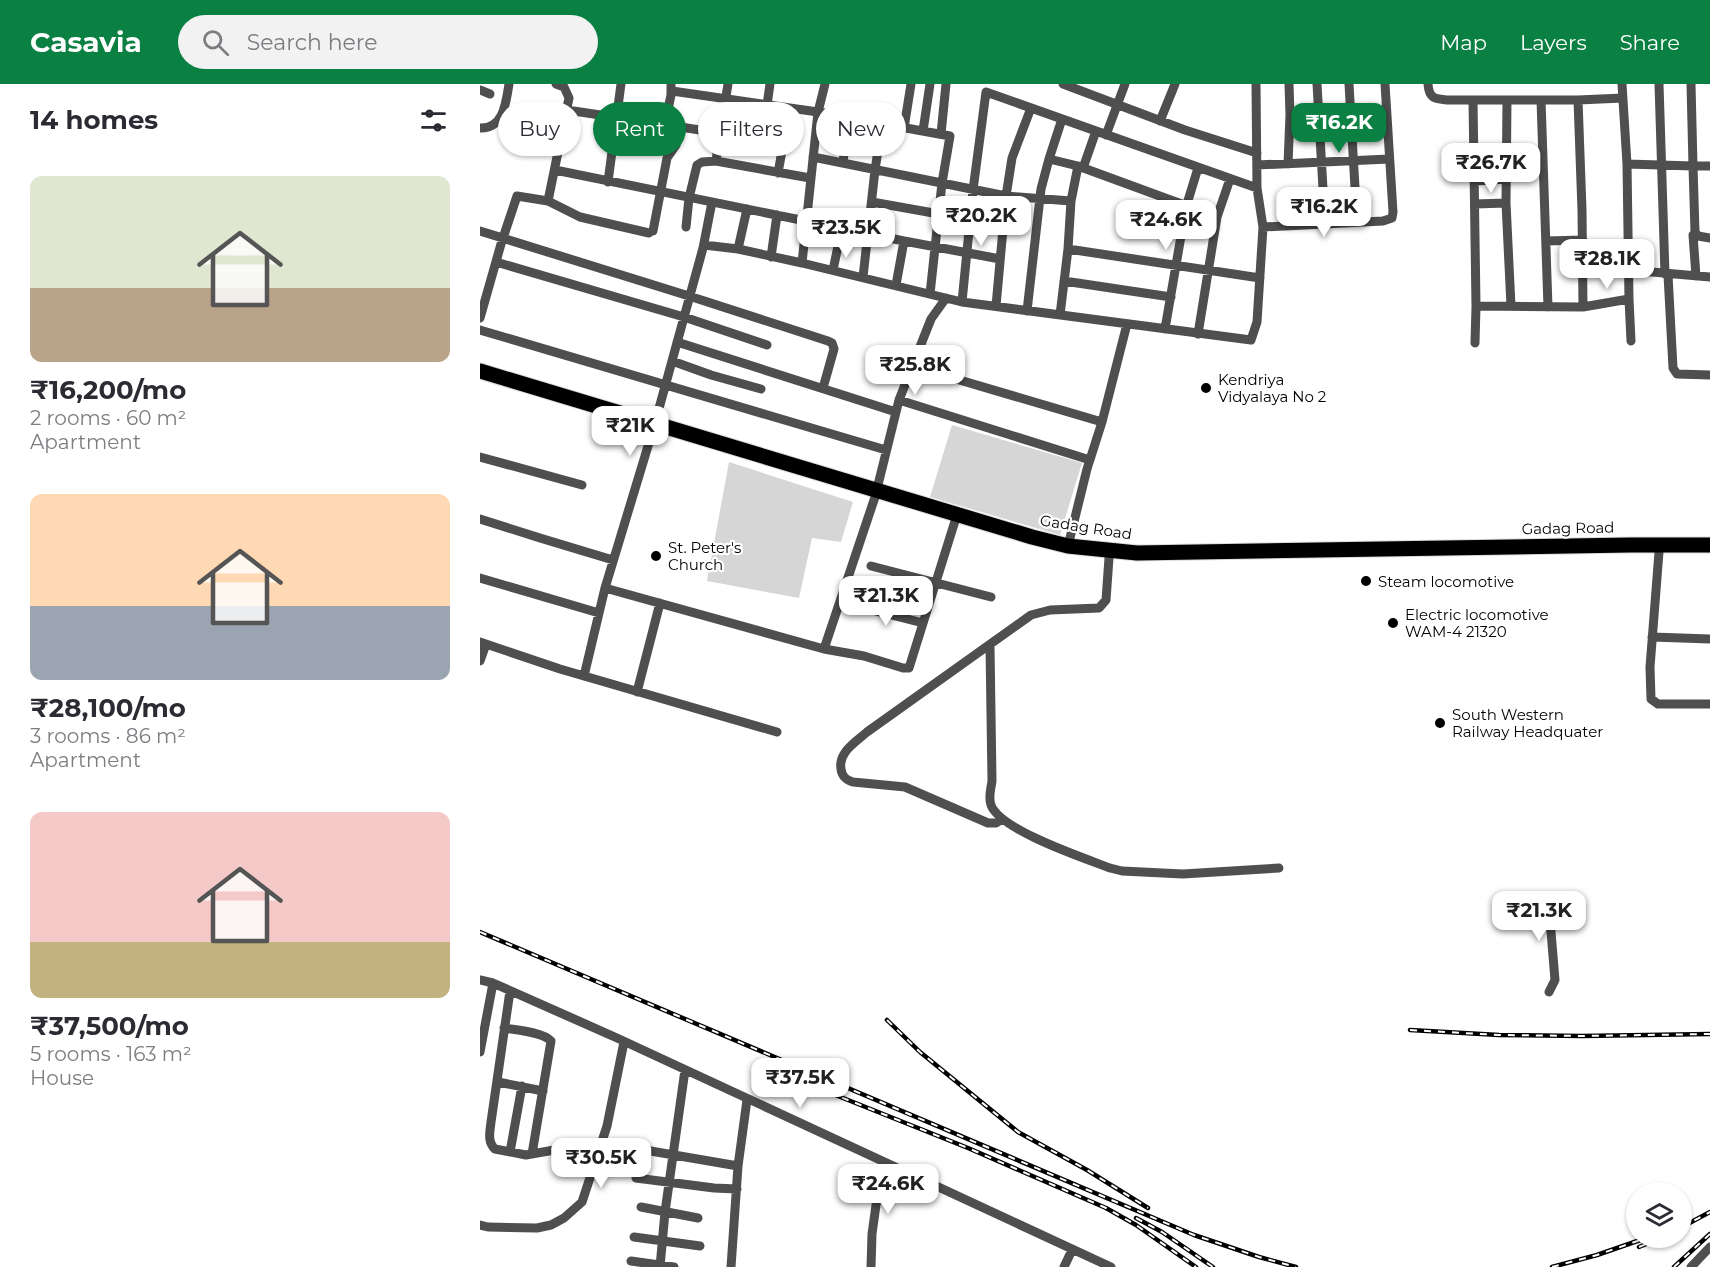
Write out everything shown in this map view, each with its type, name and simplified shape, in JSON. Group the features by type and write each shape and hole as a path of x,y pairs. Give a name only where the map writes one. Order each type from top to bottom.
{"highway":[{"name":"Gadag Road","path":"480,371 876,494 1068,546 1137,553 1619,545 1710,546"},
{"name":"Gadag Road","path":"480,378 654,426"},
{"name":"Gadag Road","path":"876,494 1030,544 1067,552 1137,560 1710,552"}],"street":[{"path":"480,128 489,128 501,118 509,84"},
{"path":"618,102 621,84"},
{"path":"725,102 728,84"},
{"path":"767,102 770,84"},
{"path":"820,102 825,84"},
{"path":"906,115 911,84"},
{"path":"923,131 930,84"},
{"path":"941,134 946,84"},
{"path":"1063,84 1088,89 1117,105 1257,153"},
{"path":"1106,135 1125,84"},
{"path":"1160,121 1175,84"},
{"path":"704,244 802,263 962,302 1251,340 1257,322 1263,227 1257,188 1256,84"},
{"path":"1288,164 1289,84"},
{"path":"1317,84 1325,224"},
{"path":"1349,84 1357,222"},
{"path":"1263,227 1383,221 1392,218 1394,212 1385,84"},
{"path":"1428,84 1429,93 1434,98 1473,100 1623,98"},
{"path":"1622,84 1627,164 1631,341"},
{"path":"1659,84 1665,274 1668,275 1673,368 1677,374 1710,375"},
{"path":"1691,84 1695,232 1698,236 1710,238"},
{"path":"561,85 569,98 568,102"},
{"path":"669,102 671,87 746,102"},
{"path":"962,302 973,190 987,88 1031,108 1257,188"},
{"path":"480,90 490,94"},
{"path":"1473,100 1475,343"},
{"path":"1507,100 1506,203 1511,306"},
{"path":"1541,100 1548,307"},
{"path":"1578,100 1583,308"},
{"path":"996,306 1006,196 1012,158 1031,108"},
{"path":"1027,311 1040,200 1048,159 1062,119"},
{"path":"906,128 950,136 942,183 930,294"},
{"path":"802,263 816,130"},
{"path":"1060,315 1071,201 1080,167 1096,131"},
{"path":"548,201 557,156"},
{"path":"608,182 611,156"},
{"path":"480,318 517,196 548,201 580,217 651,232 668,156"},
{"path":"716,161 717,156"},
{"path":"778,173 781,156"},
{"path":"843,163 844,156"},
{"path":"863,277 877,156"},
{"path":"813,157 1006,196 1071,201"},
{"path":"1048,159 1080,167 1217,218"},
{"path":"1257,165 1389,159"},
{"path":"686,227 696,165 702,162 716,161 810,178"},
{"path":"1627,164 1710,166"},
{"path":"1165,329 1186,207 1198,168"},
{"path":"555,170 1000,259"},
{"path":"1198,334 1217,218 1230,179"},
{"path":"1475,181 1507,180"},
{"path":"584,676 605,588 654,426 704,244 712,202"},
{"path":"872,202 939,214"},
{"path":"1475,204 1506,203"},
{"path":"738,249 747,209"},
{"path":"771,257 777,215"},
{"path":"833,270 842,228"},
{"path":"480,231 832,343 833,354 823,388"},
{"path":"1693,235 1696,276"},
{"path":"1545,241 1582,240"},
{"path":"896,285 904,241"},
{"path":"1068,249 1260,278"},
{"path":"496,262 684,317 767,345"},
{"path":"1629,270 1710,277"},
{"path":"1064,281 1171,297"},
{"path":"824,650 876,494 899,400 932,319 946,298"},
{"path":"1476,306 1583,308 1629,299"},
{"path":"1068,546 1127,324"},
{"path":"480,330 886,450"},
{"path":"677,342 896,412"},
{"path":"672,361 761,389"},
{"path":"912,366 1102,422"},
{"path":"899,400 1090,460"},
{"path":"480,457 582,485"},
{"path":"480,519 613,560"},
{"path":"605,588 824,650 864,656 906,669 911,663 955,521"},
{"path":"1659,552 1650,667 1651,699 1658,704 1710,704"},
{"path":"1002,819 996,824 988,823 905,787 853,782 844,777 842,757 846,750 867,732 1031,615 1041,611 1099,608 1106,600 1109,558"},
{"path":"871,566 991,597"},
{"path":"480,578 599,613"},
{"path":"637,692 660,603"},
{"path":"856,606 923,623"},
{"path":"1652,638 1710,639"},
{"path":"480,661 483,643 584,676 777,732"},
{"path":"990,646 992,781 990,802 1002,819 1030,836 1122,871 1183,874 1279,868"},
{"path":"1548,896 1555,980 1549,992"},
{"path":"480,980 493,983 624,1042 1111,1267"},
{"path":"480,1052 483,1017 493,983"},
{"path":"510,991 491,1122 490,1143 495,1149 522,1155 560,1149 611,1154 639,1149 738,1166"},
{"path":"504,1028 543,1035 550,1039 551,1045 532,1154"},
{"path":"480,1225 537,1228 551,1225 564,1218 582,1202 607,1125 624,1042"},
{"path":"660,1266 665,1212 685,1070"},
{"path":"498,1082 543,1091"},
{"path":"510,1152 522,1086"},
{"path":"731,1267 738,1166 747,1100"},
{"path":"871,1267 872,1234 882,1162"},
{"path":"636,1178 737,1189"},
{"path":"641,1208 698,1218"},
{"path":"634,1237 700,1246"},
{"path":"1691,1267 1710,1247"},
{"path":"1064,1267 1072,1250"},
{"path":"631,1261 674,1267"}],"shaded area":[{"path":"952,425 1082,463 1060,535 930,497"},
{"path":"729,462 853,502 841,542 812,538 799,598 707,581"}],"railway":[{"path":"480,932 1194,1235 1296,1267"},
{"path":"887,1020 920,1052 1018,1132 1087,1170 1148,1208"},
{"path":"1410,1030 1499,1035 1710,1034"},
{"path":"803,1082 968,1148 1106,1208 1136,1225 1196,1267"},
{"path":"1692,1222 1710,1212"},
{"path":"1136,1218 1162,1232 1213,1267"},
{"path":"1674,1267 1710,1234"},
{"path":"1552,1267 1626,1245"}],"place":[{"name":"Kendriya Vidyalaya No 2","path":"1206,388"},
{"name":"St. Peter's Church","path":"656,556"},
{"name":"Steam locomotive","path":"1366,581"},
{"name":"Electric locomotive WAM-4 21320","path":"1393,623"},
{"name":"South Western Railway Headquater","path":"1440,723"}]}
